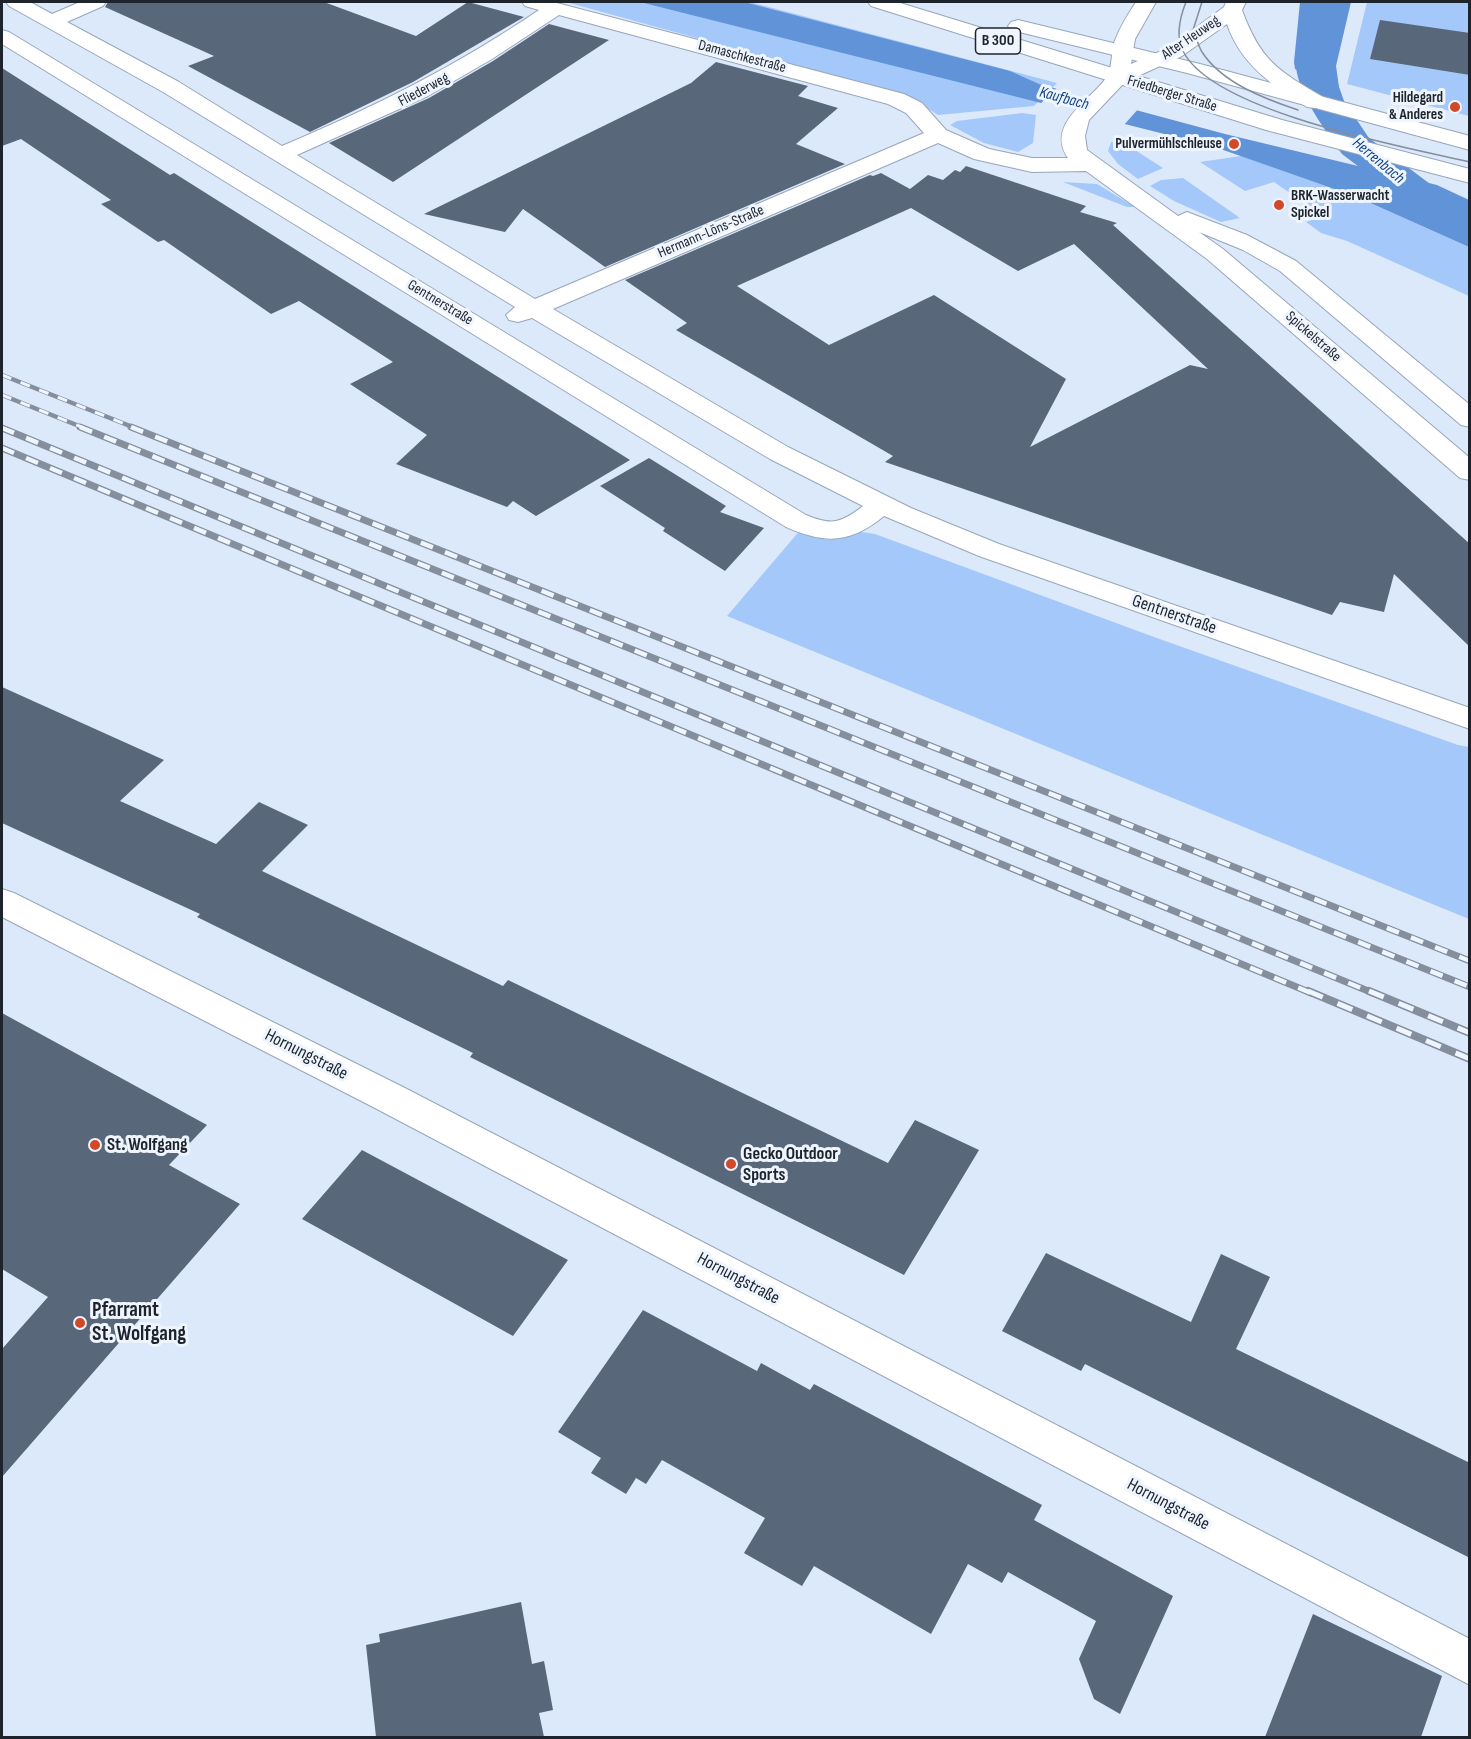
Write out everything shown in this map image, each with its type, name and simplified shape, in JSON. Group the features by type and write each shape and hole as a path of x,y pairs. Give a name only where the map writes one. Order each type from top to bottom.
{"street":[{"path":"2,8 15,2"},
{"name":"Gentnerstraße","path":"15,2 171,87 533,308 779,453 909,518 989,550 1470,719"},
{"path":"50,21 96,2"},
{"name":"Damaschkestraße","path":"532,2 896,99 914,108 938,135"},
{"name":"Friedberger Straße","path":"878,2 1111,86 1274,125 1467,176"},
{"name":"Friedberger Straße","path":"887,2 992,20 1159,60 1267,81 1315,102 1470,143"},
{"path":"1111,86 1125,39 1146,2"},
{"path":"1234,6 1241,38 1267,81"},
{"name":"Alter Heuweg","path":"1111,86 1175,52 1234,6"},
{"name":"Fliederweg","path":"282,154 398,104 480,59 556,8"},
{"name":"Gentnerstraße","path":"2,36 796,521 813,529 832,532 848,530 882,504"},
{"name":"Spickelstraße","path":"1111,86 1079,118 1074,136 1076,153 1215,254 1470,472"},
{"path":"938,135 982,154 1032,165 1089,164"},
{"name":"Hermann-Löns-Straße","path":"485,330 938,135"},
{"name":"Spickelstraße","path":"1152,208 1235,237 1263,250 1288,266 1470,419"},
{"name":"Hornungstraße","path":"2,902 388,1097 1470,1664"}],"shaded area":[{"path":"566,2 750,2 1057,83 1034,106 938,115 910,97"},
{"path":"1367,2 1469,2 1469,116 1347,84"},
{"path":"1022,113 1036,115 1033,143 1018,152 984,143 950,125 957,121"},
{"path":"1111,142 1124,143 1163,168 1138,179 1118,164 1108,151"},
{"path":"1241,156 1357,197 1469,247 1469,296 1347,241 1321,233 1306,222 1323,216 1274,182 1245,191 1200,162"},
{"path":"1183,178 1240,218 1221,222 1174,201 1150,186 1161,180"},
{"path":"1063,182 1097,184 1135,207 1127,207"},
{"path":"802,528 875,534 1154,637 1469,747 1469,919 727,616"}],"water":[{"name":"Kaufbach","path":"640,2 744,2 1010,71 1039,84 1225,134 1437,185 1469,200 1469,247 1357,197 1212,146"},
{"path":"1300,2 1351,2 1336,66 1339,87 1295,69"}],"pier":[{"path":"1059,86 1140,107 1123,126 1039,105"}],"building":[{"path":"108,2 324,2 416,36 468,2 524,17 413,82 310,132 188,66 214,56 105,7"},
{"path":"1380,20 1470,33 1470,75 1370,59"},
{"path":"549,24 609,40 393,182 329,143 429,98 493,61"},
{"path":"716,62 808,86 798,96 838,108 796,144 845,164 605,267 523,209 505,232 424,214 691,83"},
{"path":"2,68 170,175 174,173 630,460 536,516 513,501 507,507 396,464 427,435 350,384 393,362 299,301 271,314 164,240 158,242 101,204 111,200 21,139 2,146"},
{"path":"966,166 1086,206 1080,212 1117,223 1113,225 1470,544 1470,647 1394,574 1384,612 1340,602 1332,615 885,462 893,456 676,330 687,323 625,280 870,175 881,173 910,189 928,175 943,180 955,170 960,172","holes":["911,208 1018,271 1074,244 1208,369 1190,365 1030,447 1066,379 934,295 829,345 737,286"]},
{"path":"649,458 726,506 720,512 764,528 725,571 663,531 665,528 600,486"},
{"path":"2,687 164,760 120,801 216,844 259,802 308,825 262,871 503,986 508,980 888,1163 915,1120 979,1150 904,1275 470,1057 473,1053 197,917 200,914 2,823"},
{"path":"2,1013 207,1125 169,1165 240,1204 2,1477 2,1349 48,1297 2,1269"},
{"path":"362,1150 568,1260 513,1336 302,1219"},
{"path":"1046,1253 1191,1322 1221,1254 1270,1277 1236,1349 1470,1463 1470,1558 1085,1364 1081,1371 1002,1331"},
{"path":"643,1310 757,1371 761,1363 810,1390 814,1384 1042,1505 1034,1520 1173,1596 1120,1714 1094,1699 1079,1659 1096,1621 1008,1572 1002,1583 968,1564 931,1634 814,1566 802,1586 744,1553 765,1518 662,1460 646,1484 636,1478 626,1494 591,1473 601,1458 558,1432"},
{"path":"521,1602 532,1664 544,1661 553,1710 539,1713 544,1737 376,1737 366,1645 380,1642 379,1634"},
{"path":"1313,1614 1442,1676 1421,1737 1265,1737"}],"waterway":[{"name":"Herrenbach","path":"1322,2 1314,67 1326,101 1355,146 1436,207"}],"tram line":[{"path":"1186,2 1179,32 1183,51 1201,73 1231,92 1313,124 1470,162"},
{"path":"1202,2 1193,30 1202,52 1211,63 1232,81 1272,101 1298,110"}],"railway":[{"path":"2,375 135,428"},
{"path":"2,395 84,428"},
{"path":"80,427 1470,987"},
{"path":"131,427 1470,961"},
{"path":"2,428 1373,993"},
{"path":"2,448 1311,993"},
{"path":"1308,991 1470,1059"},
{"path":"1369,991 1470,1033"}],"place":[{"name":"Hildegard & Anderes","path":"1455,107"},
{"name":"Pulvermühlschleuse","path":"1234,144"},
{"name":"BRK-Wasserwacht Spickel","path":"1279,205"},
{"name":"St. Wolfgang","path":"95,1145"},
{"name":"Gecko Outdoor Sports","path":"731,1164"},
{"name":"Pfarramt St. Wolfgang","path":"80,1323"}]}
